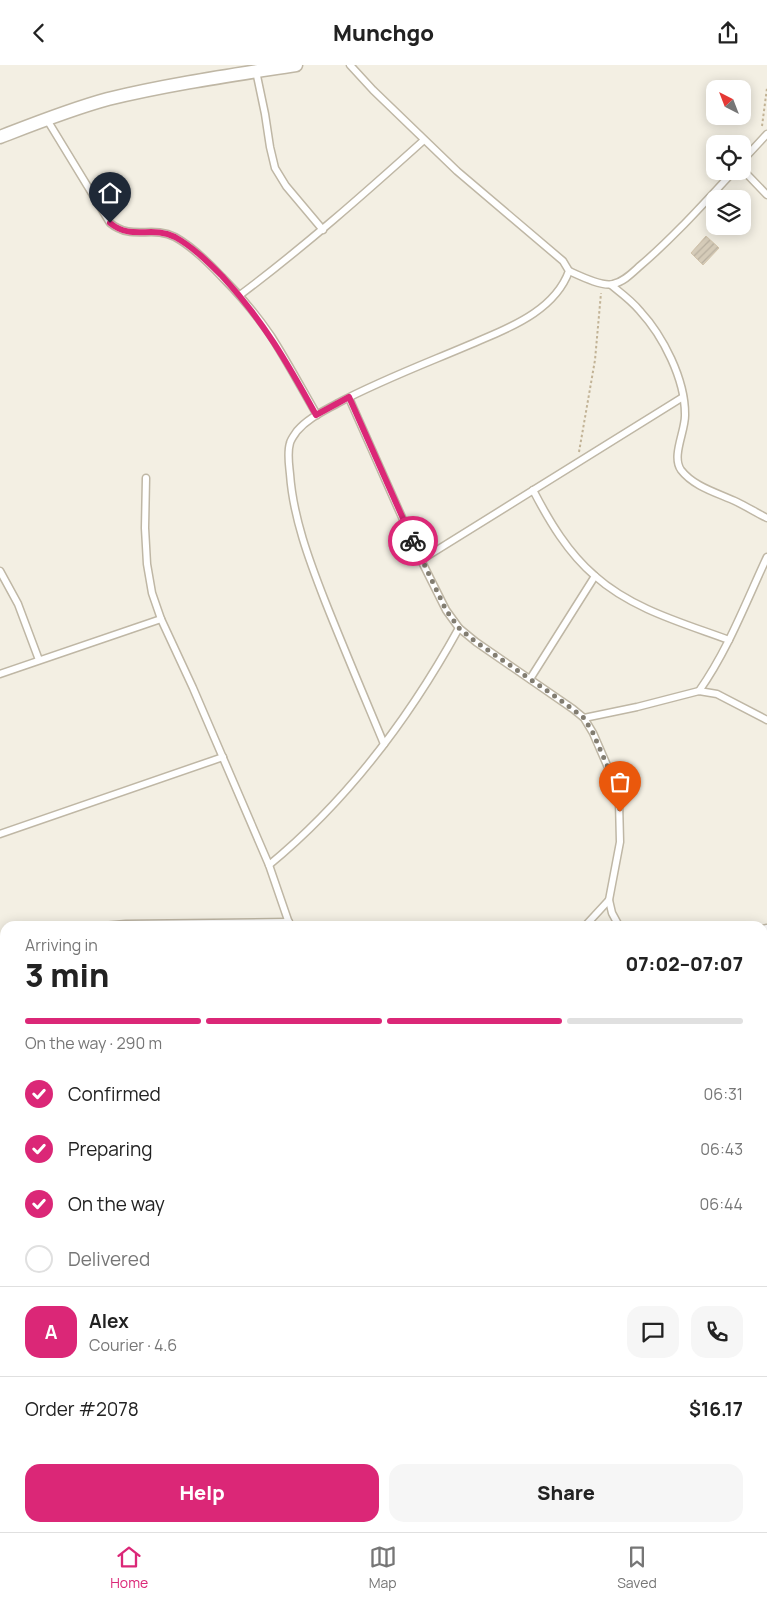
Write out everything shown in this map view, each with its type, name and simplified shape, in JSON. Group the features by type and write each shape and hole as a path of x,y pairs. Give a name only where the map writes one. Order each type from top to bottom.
{"street":[{"path":"0,137 46,119 109,99 175,85 296,65"}],"lane":[{"path":"350,65 424,140 457,171 563,261 569,271 601,283 611,285 623,281 655,253 725,180"},
{"path":"256,71 275,169 286,186 323,230"},
{"path":"46,119 110,223 126,232 165,233 176,238 194,249 240,295 271,336 316,415"},
{"path":"751,151 767,134"},
{"path":"240,295 323,230 424,140"},
{"path":"751,178 767,195"},
{"path":"384,744 342,645 298,521 292,495 288,459 290,443 298,430 316,415 349,397 518,323 540,309 559,292 566,281 569,271"},
{"path":"611,285 639,310 657,332 673,363 686,413 676,459 681,470 701,485 767,519"},
{"path":"349,397 421,559 446,610 459,628 483,647 573,709 584,718 593,733 613,779 619,801 620,842 609,900 616,921"},
{"path":"421,559 683,397"},
{"path":"146,479 146,564 152,593 161,619 194,688 269,865 288,921"},
{"path":"533,490 548,519 567,545 595,576 618,594 652,611 729,640"},
{"path":"699,691 712,673 729,640 767,557"},
{"path":"0,571 18,604 39,660"},
{"path":"530,679 595,576"},
{"path":"0,674 161,619"},
{"path":"269,865 326,813 353,783 427,684 459,628"},
{"path":"584,718 699,691 717,694 767,720"},
{"path":"0,834 223,757"},
{"path":"590,921 609,900"}],"path":[{"path":"760,141 767,88"},
{"path":"577,464 596,360 601,283"}],"building":[{"path":"706,236 719,248 703,265 691,253"}],"way so far":[{"path":"413,541 446,610 459,628 584,718 593,733 613,779 620,812"}],"route":[{"path":"110,223 126,232 165,233 194,249 240,295 256,315 271,336 316,415 349,397 413,541"}]}
